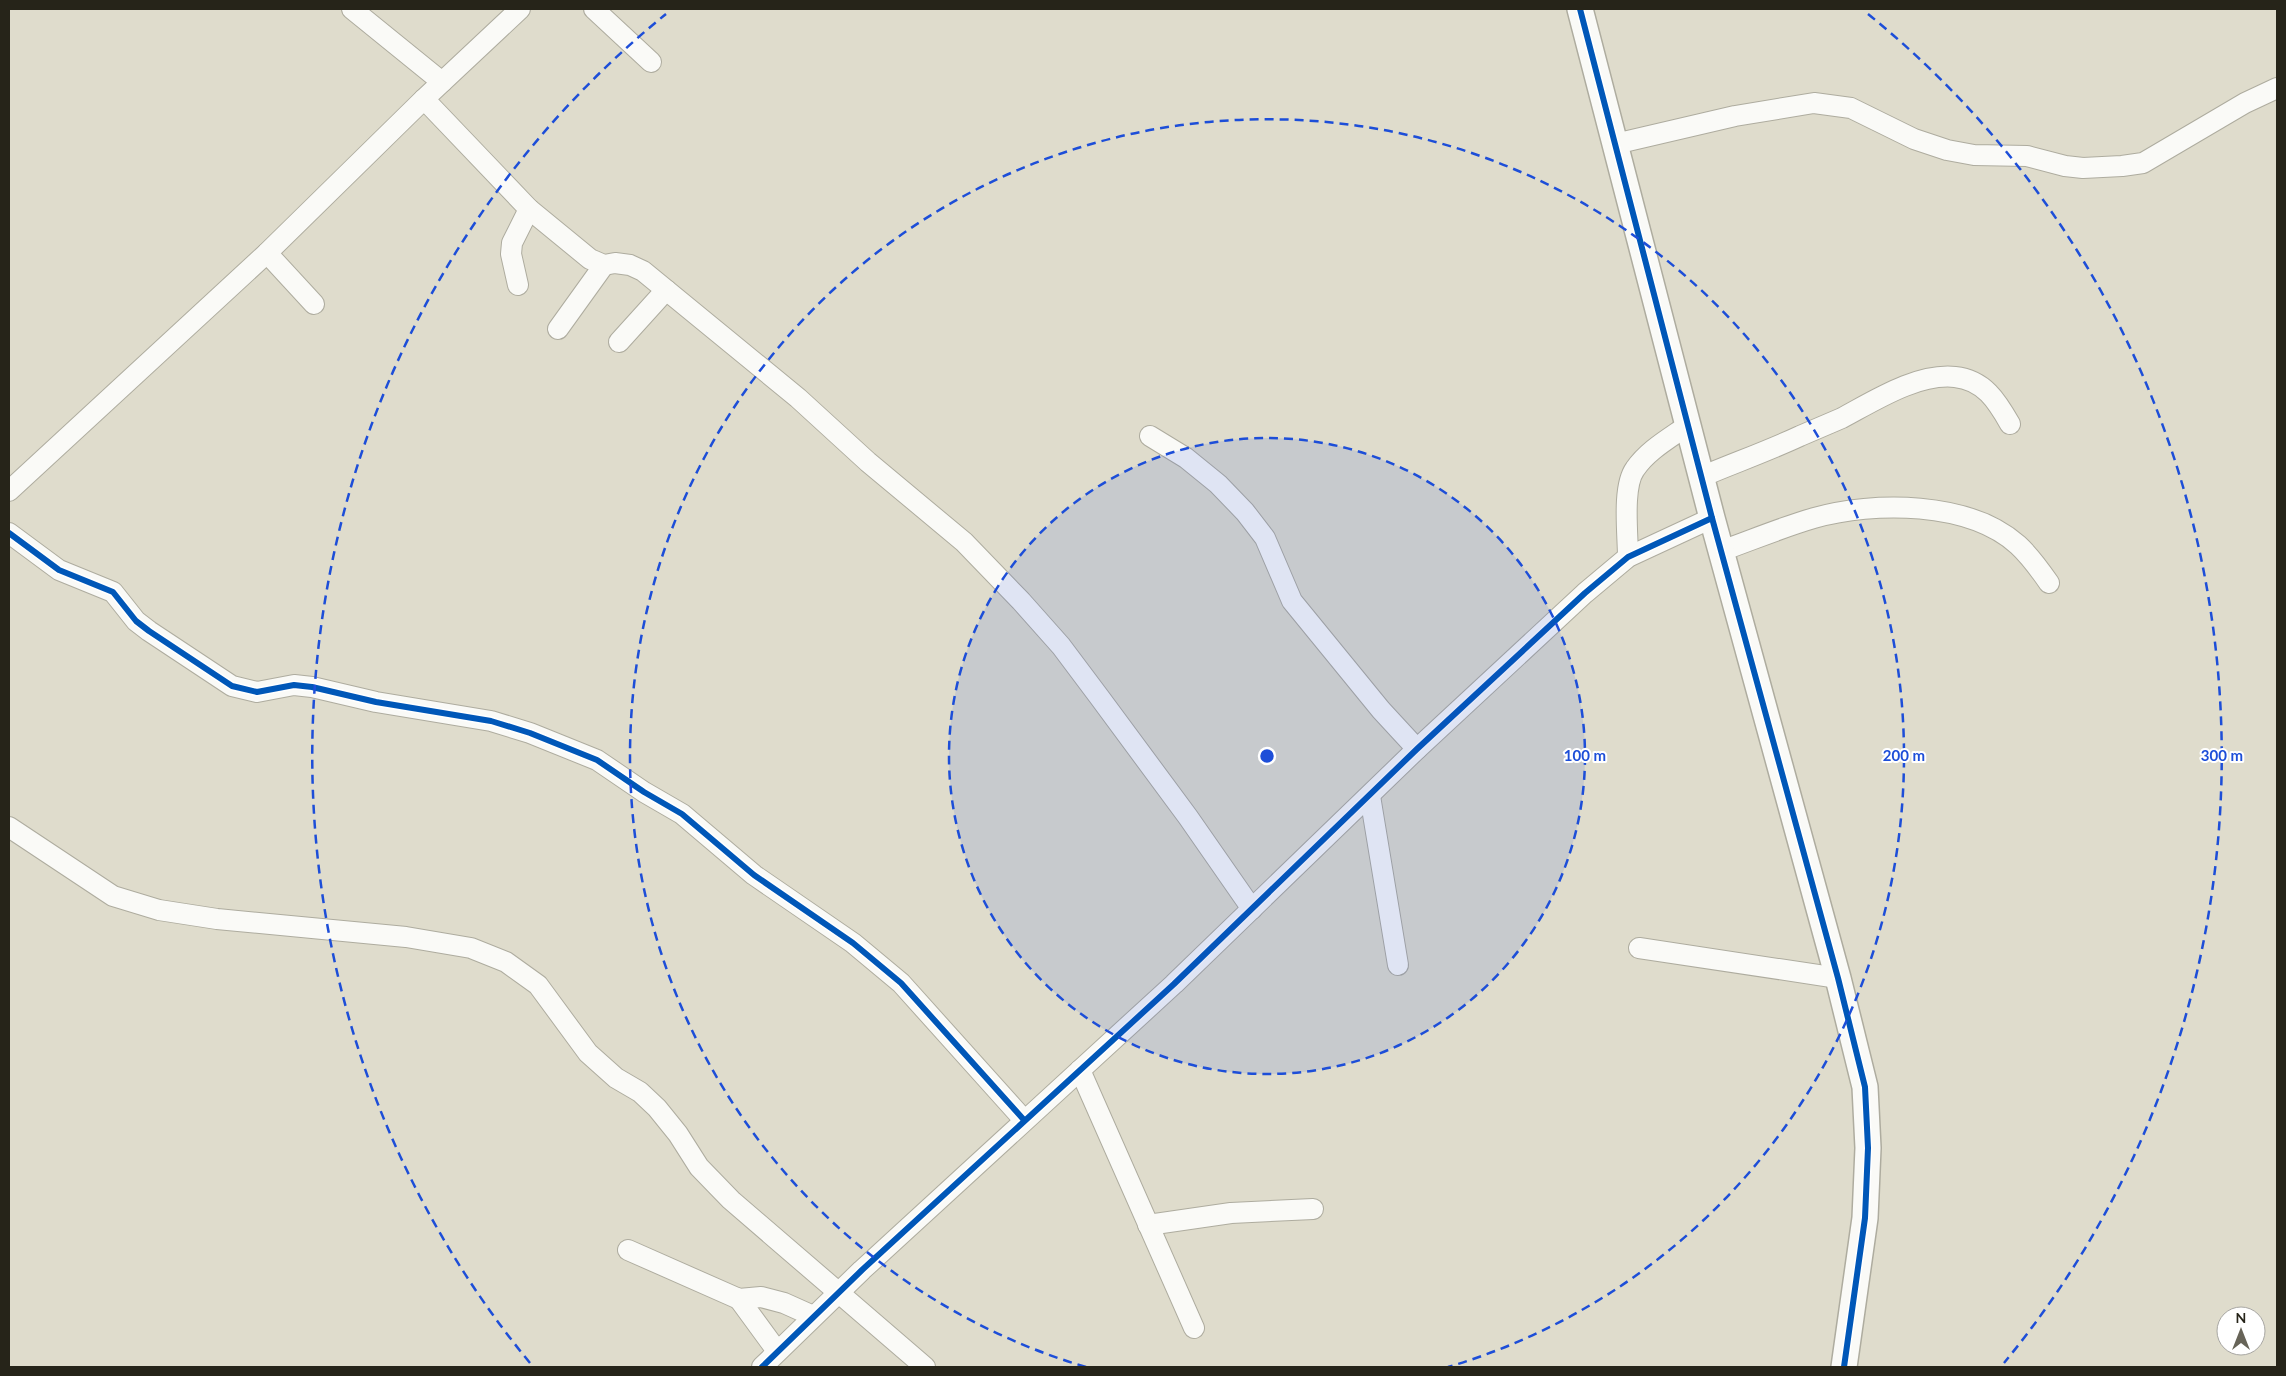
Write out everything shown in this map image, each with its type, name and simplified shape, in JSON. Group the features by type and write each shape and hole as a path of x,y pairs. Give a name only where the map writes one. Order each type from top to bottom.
{"street":[{"path":"352,9 442,82"},
{"path":"9,491 267,253 424,99 520,9"},
{"path":"594,9 651,62"},
{"path":"1580,9 1712,518 1838,978 1865,1087 1868,1148 1865,1218 1844,1367"},
{"path":"1615,144 1735,116 1814,103 1851,108 1914,139 1947,150 1974,155 2027,156 2066,166 2083,168 2122,166 2143,163 2245,103 2277,88"},
{"path":"424,99 529,209 590,259 604,265 615,263 630,265 643,271 798,398 868,462 964,542 1022,601 1061,646 1188,817 1252,909"},
{"path":"518,285 511,254 512,243 529,209"},
{"path":"267,253 314,304"},
{"path":"558,329 604,265"},
{"path":"619,342 666,290"},
{"path":"1701,476 1797,438 1841,418 1889,392 1928,379 1955,377 1979,384 1997,401 2010,424"},
{"path":"1628,557 1628,491 1633,471 1646,455 1688,425"},
{"path":"1150,436 1199,468 1218,484 1245,512 1265,538 1292,601 1375,703 1418,749"},
{"path":"1721,551 1816,518 1888,507 1922,508 1957,514 1988,527 2017,544 2035,563 2049,583"},
{"path":"762,1367 813,1316 1252,909 1418,749 1585,593 1628,557 1712,518"},
{"path":"9,533 59,570 113,592 136,621 232,686 257,692 294,685 312,687 376,702 491,721 530,733 597,760 644,792 682,814 754,875 854,943 902,983 1024,1120"},
{"path":"1370,796 1398,966"},
{"path":"9,827 113,896 159,910 217,919 406,937 471,948 506,962 538,985 588,1053 616,1078 640,1092 657,1108 678,1134 699,1167 731,1200 925,1367"},
{"path":"1639,948 1838,978"},
{"path":"1080,1070 1194,1328"},
{"path":"1148,1225 1231,1213 1313,1209"},
{"path":"628,1250 740,1299 761,1297 784,1303 813,1316"},
{"path":"740,1299 777,1351"}],"cycle path":[{"path":"1580,9 1712,518 1838,978 1865,1087 1868,1148 1865,1218 1844,1367"},
{"path":"762,1367 862,1270 1174,984 1417,749 1585,593 1628,557 1712,518"},
{"path":"9,533 59,570 113,592 136,621 232,686 257,692 294,685 312,687 376,702 491,721 530,733 597,760 644,792 682,814 754,875 853,943 901,983 1024,1120"}]}
